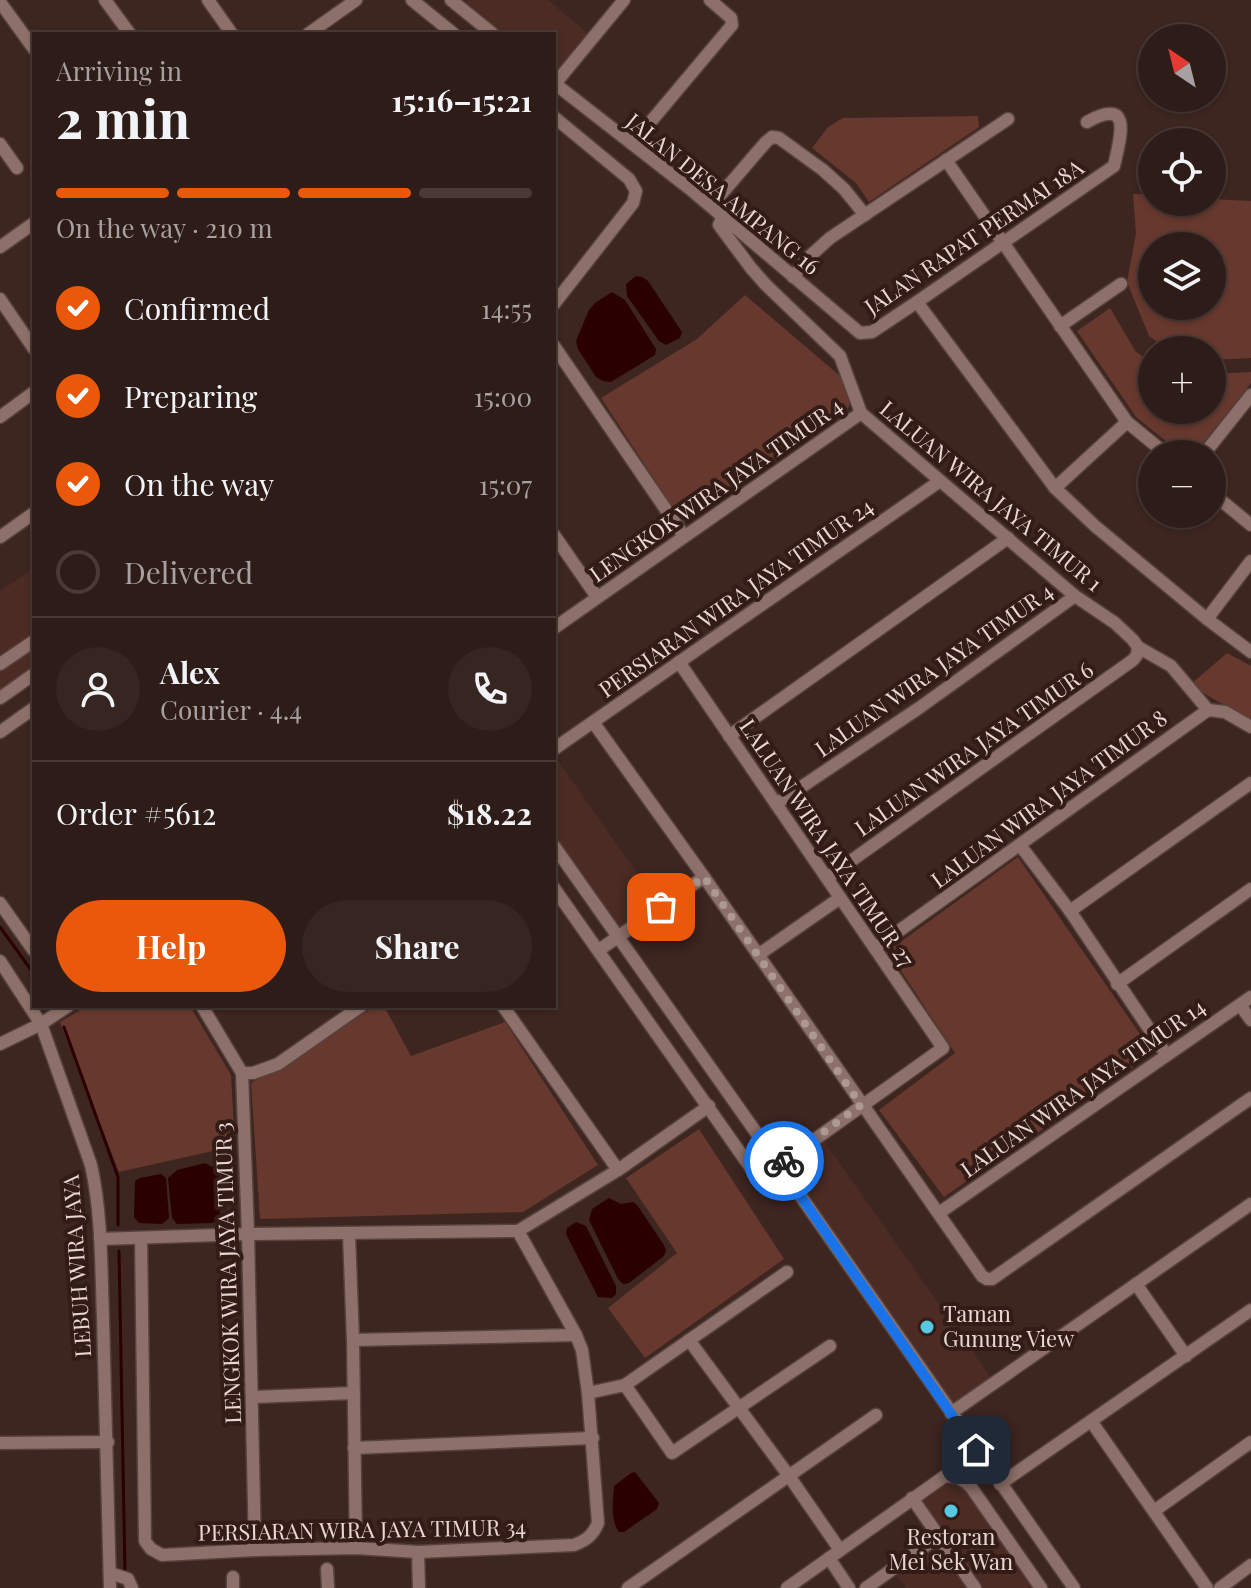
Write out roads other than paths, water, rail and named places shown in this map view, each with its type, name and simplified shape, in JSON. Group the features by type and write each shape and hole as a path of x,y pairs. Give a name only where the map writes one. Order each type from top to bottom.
{"street":[{"path":"105,0 129,32"},
{"path":"208,0 231,32"},
{"path":"311,32 356,0"},
{"path":"412,0 452,32"},
{"path":"556,82 624,0"},
{"path":"632,144 732,25 731,18 710,0"},
{"path":"0,2 32,46"},
{"path":"442,24 458,2 491,32"},
{"name":"JALAN DESA AMPANG 16","path":"556,86 711,206 860,333 866,333"},
{"name":"JALAN RAPAT PERMAI 18A","path":"866,333 917,302 1114,166 1120,140 1118,116 1106,113 1087,122"},
{"path":"556,119 629,179 636,191 633,203 556,301"},
{"path":"793,277 830,238 1008,119"},
{"path":"711,206 772,137 779,138 823,170 865,215"},
{"path":"0,144 17,168"},
{"path":"946,160 1127,422 1149,440"},
{"name":"LALUAN WIRA JAYA TIMUR 1","path":"723,216 719,225 751,268 840,356 861,413 1075,596 1115,623 1138,647 1171,666 1208,710"},
{"path":"0,247 32,224"},
{"path":"1060,326 1121,284"},
{"path":"0,299 32,346"},
{"path":"917,302 1055,488 1095,526 1251,652"},
{"path":"556,351 684,536"},
{"path":"0,417 32,393"},
{"path":"1215,440 1251,395"},
{"name":"LENGKOK WIRA JAYA TIMUR 4","path":"556,627 861,413"},
{"path":"1055,488 1127,422"},
{"name":"PERSIARAN WIRA JAYA TIMUR 24","path":"556,748 940,481"},
{"path":"1226,504 1251,525"},
{"path":"0,537 32,514"},
{"path":"556,538 597,597"},
{"path":"729,736 1008,538"},
{"path":"1207,619 1251,561"},
{"name":"LALUAN WIRA JAYA TIMUR 4","path":"776,804 919,708 1075,596"},
{"path":"0,664 32,642"},
{"name":"LALUAN WIRA JAYA TIMUR 6","path":"827,878 1133,660 1138,647"},
{"name":"LALUAN WIRA JAYA TIMUR 27","path":"679,662 943,1048 861,1105"},
{"path":"0,698 32,675"},
{"path":"0,732 32,709"},
{"path":"1208,710 1225,712 1251,727"},
{"name":"LALUAN WIRA JAYA TIMUR 8","path":"875,948 1208,710"},
{"path":"593,722 987,1279 992,1279 1251,1098"},
{"path":"1070,911 1251,783"},
{"path":"1020,845 1070,911 1166,1054"},
{"path":"556,849 1074,1588"},
{"path":"599,950 704,877"},
{"path":"1117,984 1251,889"},
{"path":"556,891 753,1171 763,1172 779,1165 861,1105"},
{"path":"758,955 840,898"},
{"path":"0,903 32,948"},
{"name":"LEBUH WIRA JAYA","path":"0,961 41,1024 96,1185 108,1442 110,1588"},
{"path":"1246,1001 1251,1020"},
{"name":"LALUAN WIRA JAYA TIMUR 14","path":"939,1213 1246,1001"},
{"path":"0,1044 65,1008"},
{"name":"LENGKOK WIRA JAYA TIMUR 3","path":"203,1008 242,1073 255,1550"},
{"path":"242,1073 264,1071 278,1064 358,1008"},
{"path":"504,1008 618,1170"},
{"path":"100,1239 518,1231 618,1170 709,1106"},
{"path":"951,1413 1251,1204"},
{"path":"354,1448 593,1438 582,1350 518,1231"},
{"path":"349,1234 356,1548"},
{"name":"PERSIARAN WIRA JAYA TIMUR 34","path":"141,1238 145,1541 162,1555 356,1548 418,1552 574,1545 594,1533 598,1523 593,1438"},
{"path":"588,1393 625,1385 787,1272"},
{"path":"1136,1284 1186,1356"},
{"path":"1000,1484 1251,1310"},
{"path":"353,1340 576,1335"},
{"path":"689,1340 840,1550"},
{"path":"625,1385 672,1453 830,1346"},
{"path":"252,1397 354,1393"},
{"path":"628,1588 876,1415"},
{"path":"1091,1421 1207,1588"},
{"path":"0,1443 108,1442"},
{"path":"1154,1511 1251,1442"},
{"path":"787,1588 912,1498 945,1476 954,1476 971,1487 1041,1588"},
{"path":"912,1498 975,1588"},
{"path":"866,1588 939,1536"},
{"path":"418,1552 419,1588"},
{"path":"829,1558 849,1588"},
{"path":"1220,1588 1251,1565"},
{"path":"327,1569 328,1588"},
{"path":"110,1573 128,1579 132,1588"}],"waterway":[{"path":"0,927 32,971"},
{"path":"64,1027 118,1177 118,1225"},
{"path":"119,1251 125,1573"}],"place":[{"name":"Taman Gunung View","path":"927,1327"},
{"name":"Restoran Mei Sek Wan","path":"951,1511"}]}
